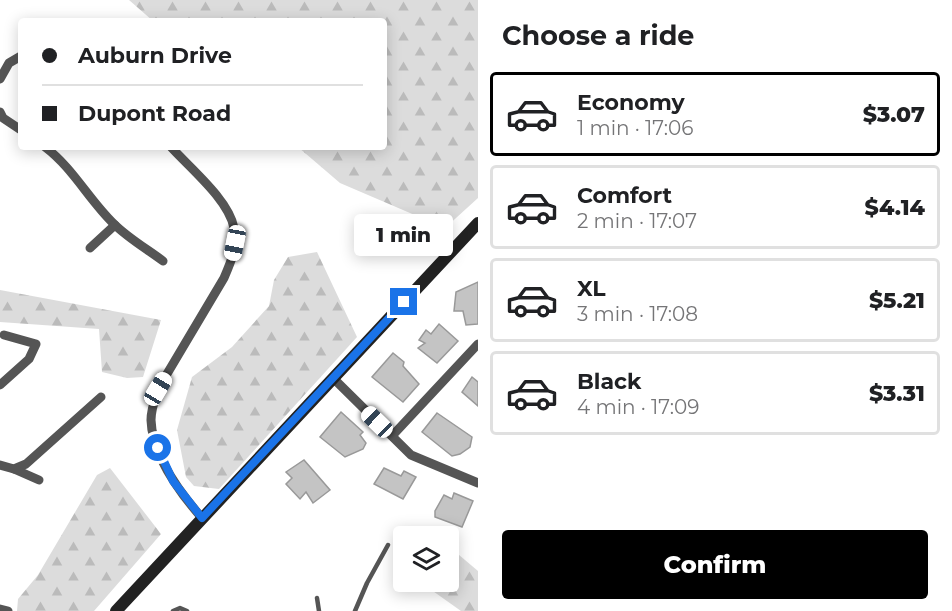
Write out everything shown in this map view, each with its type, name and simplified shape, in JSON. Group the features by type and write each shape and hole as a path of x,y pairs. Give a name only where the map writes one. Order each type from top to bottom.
{"street":[{"path":"0,79 9,63 18,58"},
{"path":"0,112 18,128"},
{"path":"49,150 75,176 89,196 115,225 163,261"},
{"path":"174,150 221,201 235,229 232,260 224,278 158,389 151,422 158,448 173,481 202,518"},
{"path":"116,611 478,223"},
{"path":"90,248 115,225"},
{"path":"0,385 29,359 36,344 4,335"},
{"path":"392,436 478,344"},
{"path":"333,378 411,455 478,483"},
{"path":"14,469 26,464 101,397"},
{"path":"0,465 39,480"},
{"path":"0,609 9,611"}],"lane":[{"path":"355,611 388,545"},
{"path":"317,598 320,611"},
{"path":"173,611 180,608 187,611"}],"green space":[{"path":"129,0 478,0 478,198 445,228 340,183 302,150 387,150 387,18 150,18"},
{"path":"317,252 357,337 219,489 194,486 186,477 177,430 192,377 232,347 269,306 274,280 288,257"},
{"path":"0,290 161,320 143,377 127,378 102,372 99,329 0,322"},
{"path":"110,468 161,534 94,611 17,611 18,599 38,575 97,475"},
{"path":"459,555 478,571 478,611 461,611 434,592 459,592"}],"building":[{"path":"478,282 478,324 466,325 463,311 454,311 456,292"},
{"path":"439,324 458,341 437,363 418,348 425,343 419,340 426,330 431,334"},
{"path":"393,353 404,362 403,366 419,384 403,402 372,377"},
{"path":"472,377 478,382 478,406 462,392"},
{"path":"341,412 363,432 360,435 366,443 363,449 345,457 320,437"},
{"path":"437,413 472,437 470,447 452,456 422,432"},
{"path":"304,460 330,490 313,503 306,492 300,499 286,484 292,478 286,472"},
{"path":"384,468 401,476 404,471 416,477 403,499 374,484"},
{"path":"454,493 473,501 462,527 435,517 435,511 444,495 452,499"}],"route":[{"path":"158,448 173,481 202,518 404,302"}]}
